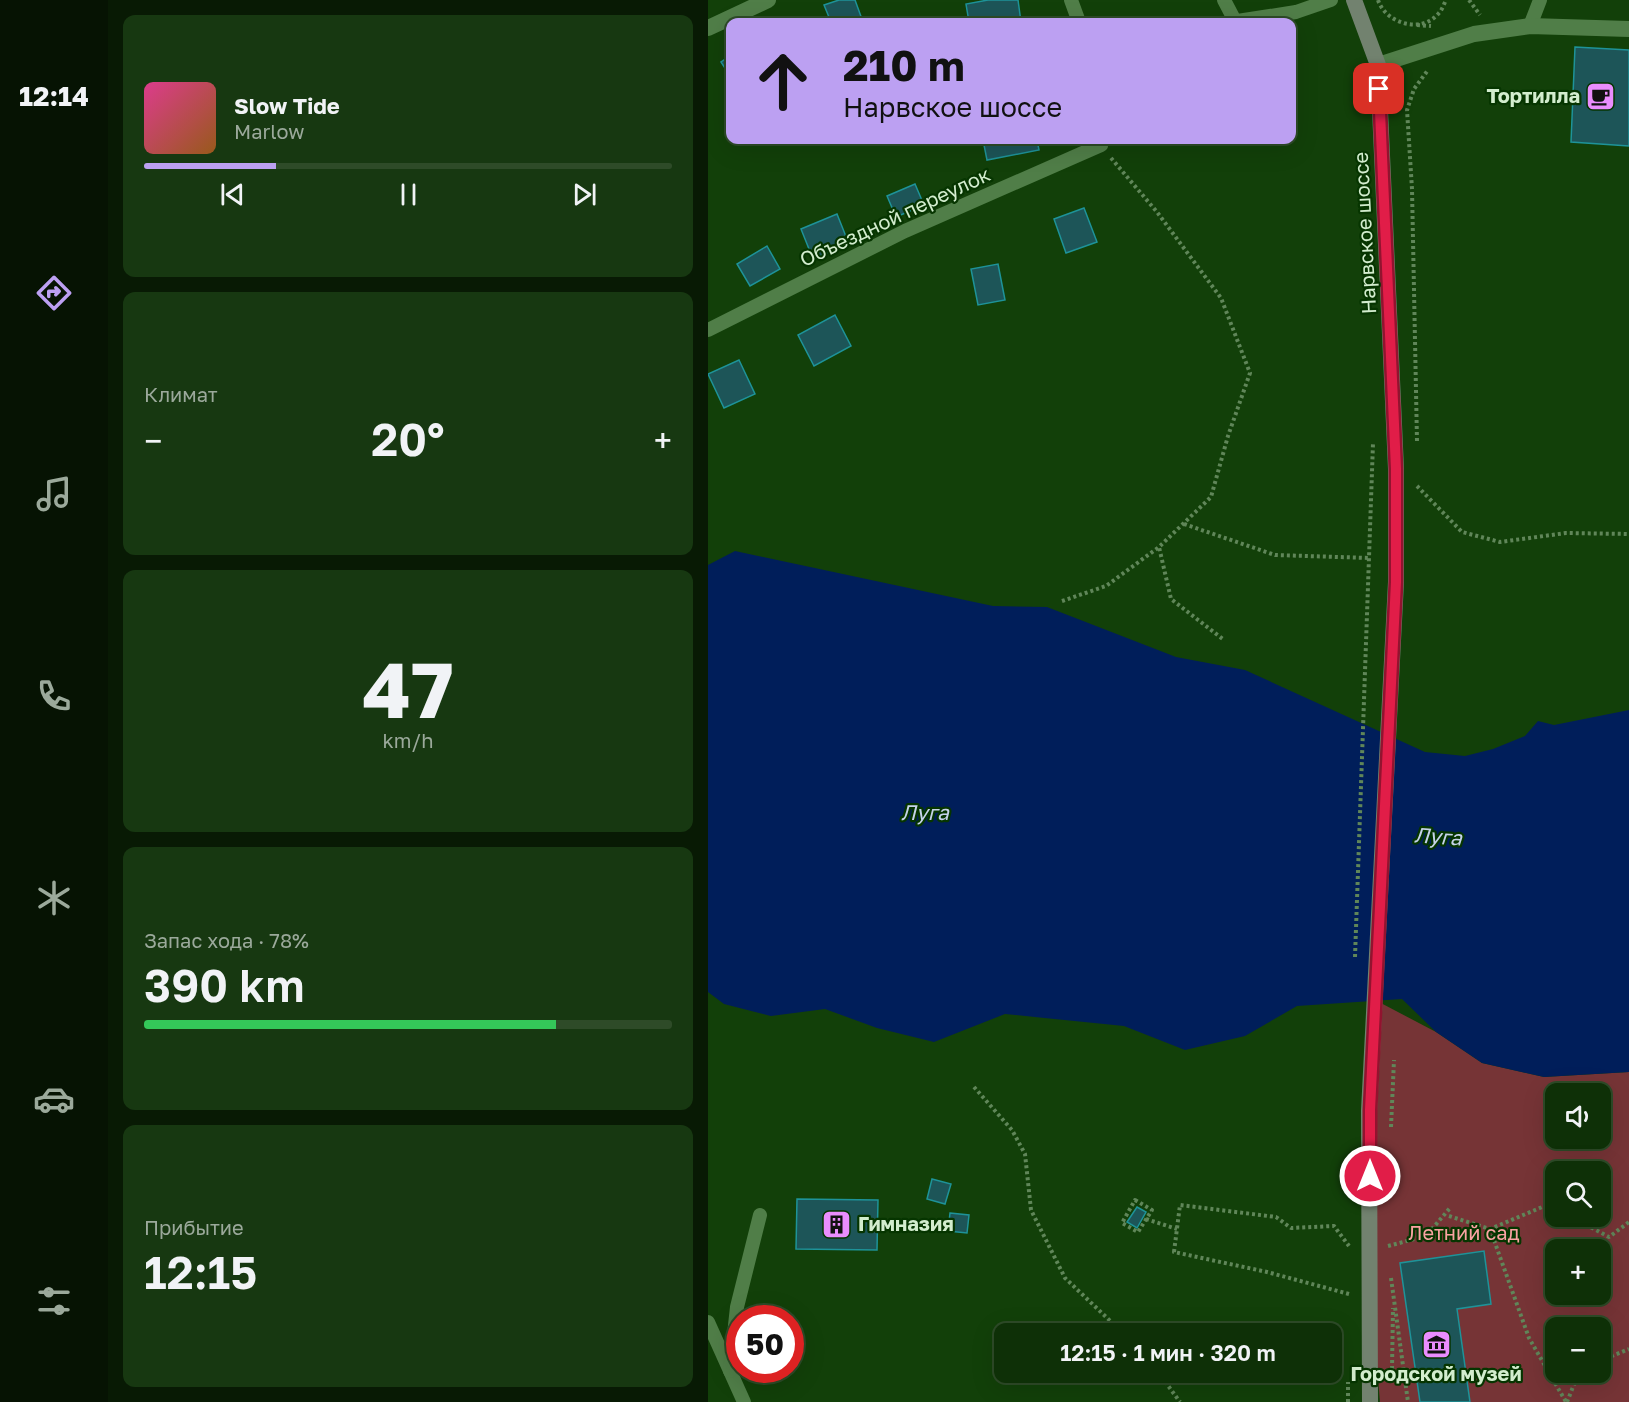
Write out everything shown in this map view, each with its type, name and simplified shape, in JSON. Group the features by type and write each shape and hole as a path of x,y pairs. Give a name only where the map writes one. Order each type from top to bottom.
{"main road":[{"name":"Нарвское шоссе","path":"1354,0 1378,65 1396,469 1396,582 1370,1110 1370,1402"}],"street":[{"path":"729,18 768,0"},
{"path":"708,28 726,20"},
{"path":"1378,65 1474,34 1530,26 1629,29"}],"lane":[{"path":"1071,0 1077,18"},
{"path":"1224,0 1231,18"},
{"path":"1258,18 1296,12 1331,0"},
{"path":"1530,26 1540,0"},
{"name":"Объездной переулок","path":"708,330 905,231 1096,144"},
{"path":"738,1305 760,1215"},
{"path":"708,1322 726,1362"},
{"path":"735,1383 744,1402"}],"path":[{"path":"1378,0 1381,9 1397,22 1417,25 1439,14 1446,0"},
{"path":"1468,0 1484,19"},
{"path":"1417,451 1412,189 1407,110 1414,89 1427,71 1450,54 1447,43"},
{"path":"1062,601 1106,586 1159,546 1211,497 1228,436 1250,373 1221,298 1102,144"},
{"path":"1417,474 1417,498"},
{"path":"1418,486 1462,532 1500,542 1566,533 1629,534"},
{"path":"1184,523 1275,555 1370,558"},
{"path":"1159,546 1171,599 1224,640"},
{"path":"1354,967 1369,576"},
{"path":"974,1087 1012,1130 1025,1154 1031,1210 1065,1278 1112,1323"},
{"path":"1135,1200 1152,1210 1146,1219 1138,1232 1122,1223 1135,1200"},
{"path":"1349,1246 1334,1226 1292,1228 1276,1217 1180,1205 1174,1252 1267,1272 1349,1294"},
{"path":"1449,1216 1490,1228 1545,1206"},
{"path":"1388,1246 1426,1236 1450,1208"},
{"path":"1146,1219 1177,1229"},
{"path":"1590,1227 1609,1237 1629,1224"},
{"path":"1490,1228 1529,1338 1567,1402"},
{"path":"1392,1371 1393,1295 1408,1402"},
{"path":"1611,1356 1629,1349"},
{"path":"1166,1383 1180,1402"},
{"path":"1567,1402 1575,1383"}],"green space":[{"name":"Летний сад","path":"1377,1001 1436,1032 1482,1063 1544,1077 1629,1072 1629,1402 1380,1402 1370,1286"}],"water":[{"name":"Луга","path":"735,551 993,606 1047,607 1176,657 1245,670 1425,752 1465,756 1493,749 1525,736 1538,721 1554,725 1629,710 1629,1072 1544,1077 1482,1063 1436,1032 1402,999 1297,1006 1245,1036 1185,1050 1124,1026 1005,1014 934,1042 877,1028 825,1009 771,1016 724,1004 708,992 708,565"}],"building":[{"path":"839,0 855,0 862,18 829,18 824,5"},
{"path":"988,0 1018,0 1020,18 968,18 966,4"},
{"name":"Тортилла","path":"1575,47 1629,50 1629,146 1571,142"},
{"path":"726,59 726,70 721,62"},
{"path":"984,144 1038,144 1039,150 987,160"},
{"path":"915,184 924,205 896,217 887,196"},
{"path":"1084,208 1097,242 1066,253 1054,219"},
{"path":"837,214 849,244 813,259 801,229"},
{"path":"767,246 780,269 750,286 737,264"},
{"path":"998,264 1005,300 978,305 971,269"},
{"path":"835,315 851,346 814,366 798,335"},
{"path":"739,360 755,394 724,408 708,374"},
{"path":"932,1179 951,1184 945,1204 927,1199"},
{"name":"Гимназия","path":"797,1199 878,1200 877,1250 796,1249"},
{"path":"1137,1207 1146,1212 1137,1228 1127,1222"},
{"path":"950,1213 969,1215 967,1233 948,1231"},
{"name":"Городской музей","path":"1484,1251 1491,1304 1457,1309 1470,1402 1420,1402 1400,1263"}],"place":[{"name":"Тортилла","path":"1601,96"},
{"name":"Гимназия","path":"837,1224"},
{"name":"Городской музей","path":"1436,1344"}],"route":[{"path":"1370,1176 1370,1110 1396,582 1396,469 1379,89"}]}
